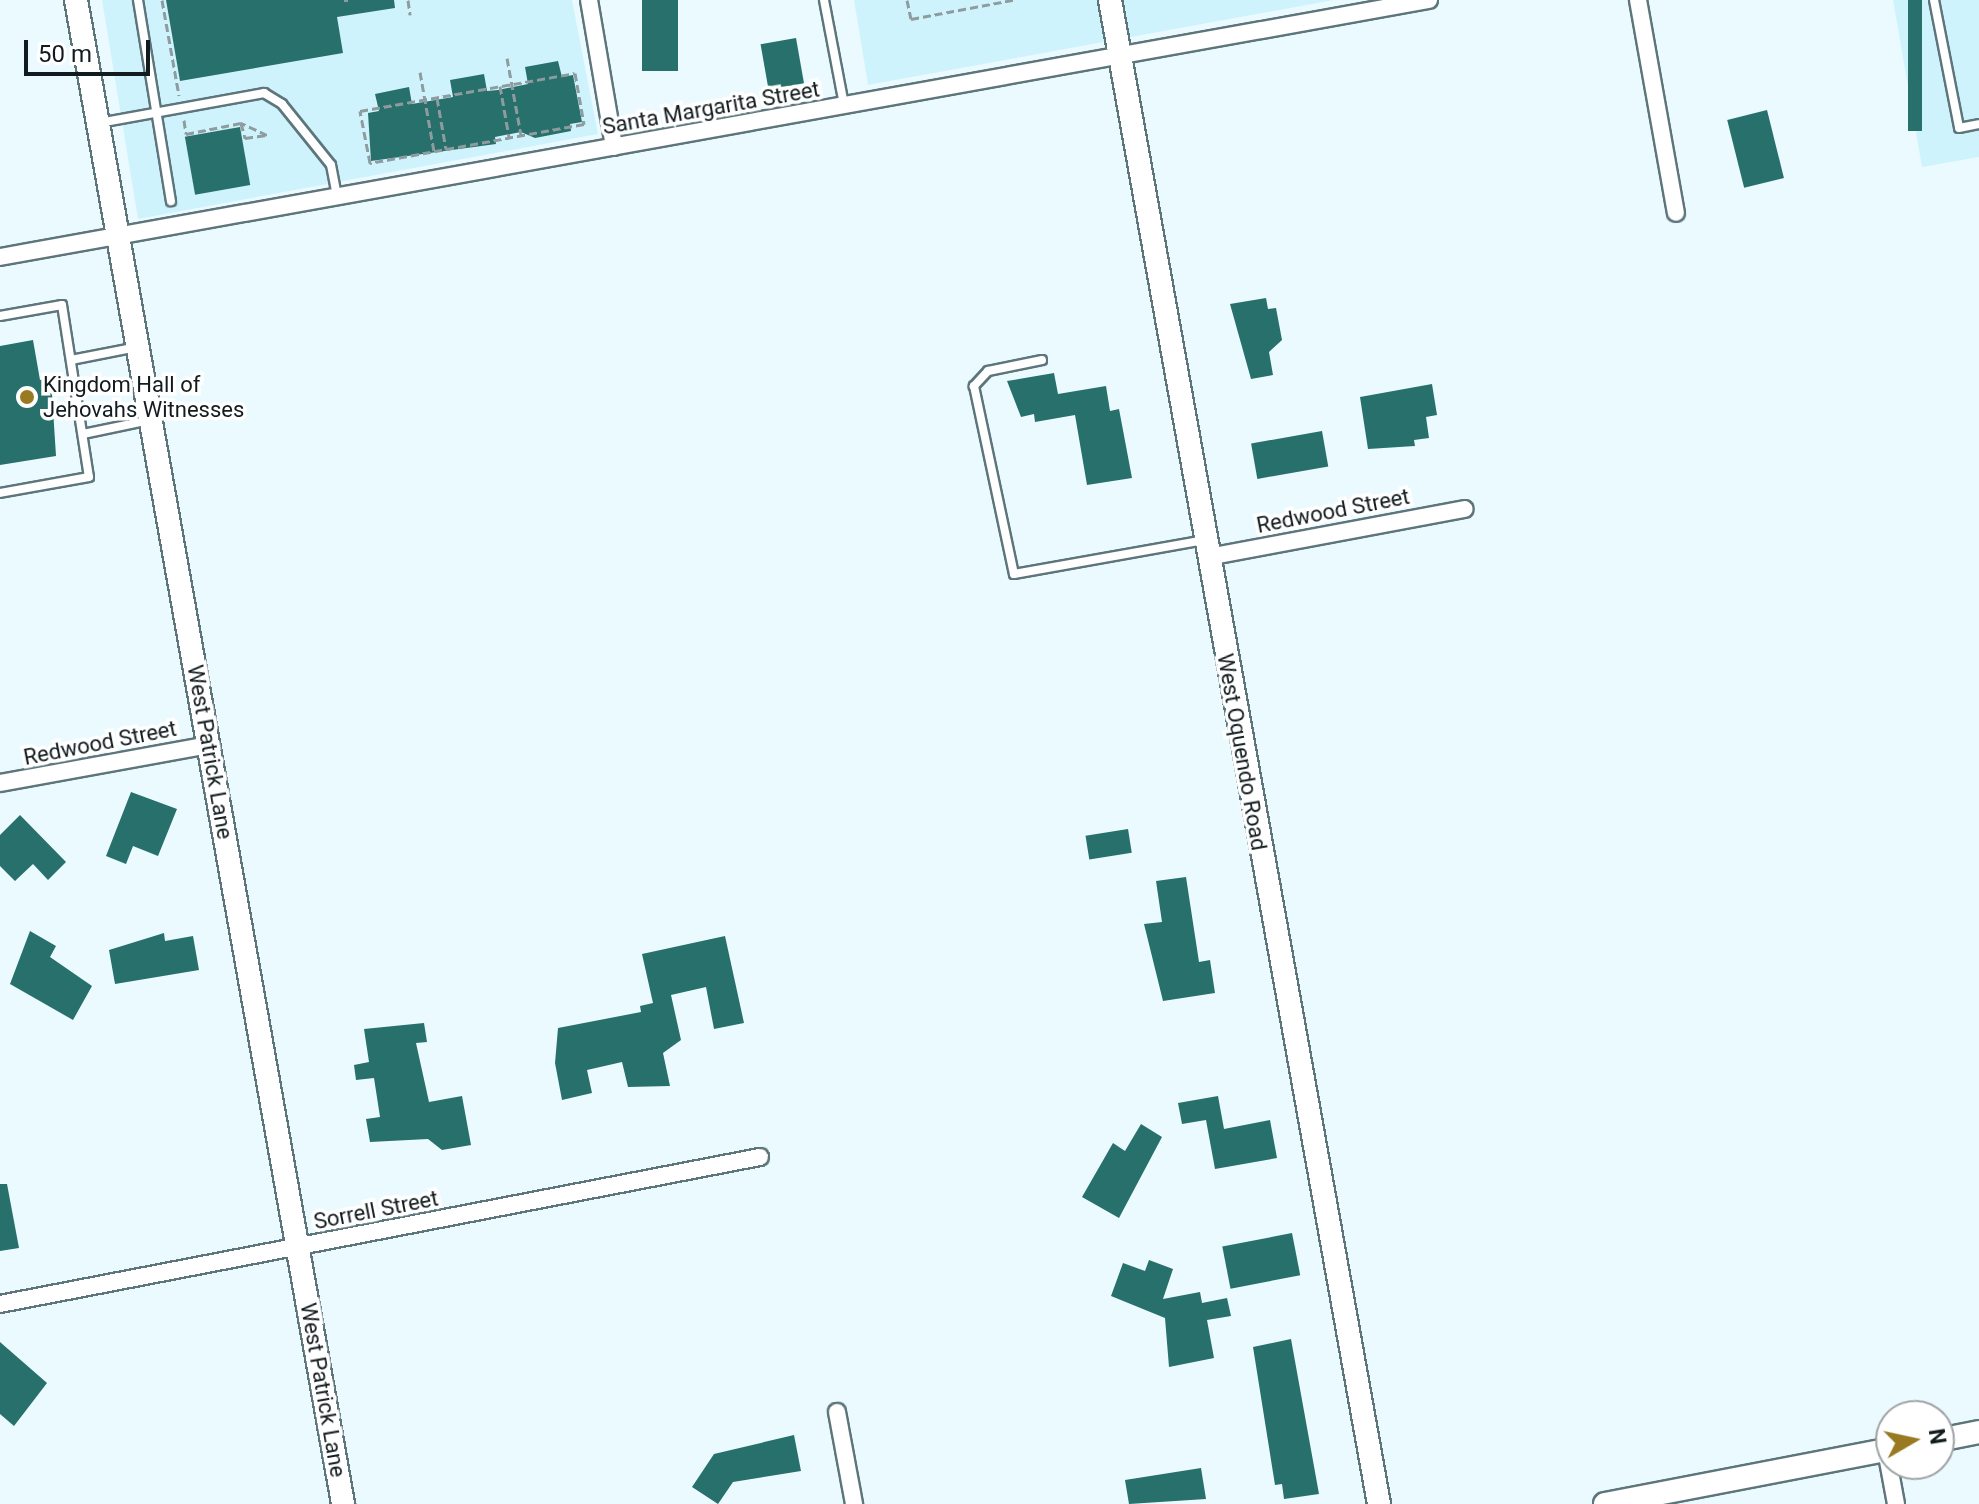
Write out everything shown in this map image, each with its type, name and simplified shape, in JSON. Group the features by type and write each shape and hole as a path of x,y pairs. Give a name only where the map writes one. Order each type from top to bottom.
{"street":[{"name":"West Patrick Lane","path":"76,0 343,1504"},
{"path":"589,0 614,147"},
{"name":"West Oquendo Road","path":"1110,0 1379,1504"},
{"name":"Santa Margarita Street","path":"0,257 844,106 1119,53 1429,0"},
{"path":"1638,0 1676,213"},
{"name":"Redwood Street","path":"1206,548 1465,509"},
{"name":"Redwood Street","path":"0,783 209,745"},
{"name":"Sorrell Street","path":"0,1304 760,1157"},
{"path":"837,1412 854,1504"},
{"path":"1955,1437 1979,1432"},
{"path":"1605,1504 1875,1452"},
{"path":"1892,1480 1896,1504"}],"lane":[{"path":"138,0 171,201"},
{"path":"824,0 844,106"},
{"path":"1934,0 1959,128 1979,124"},
{"path":"98,123 264,93 282,104 331,165 337,197"},
{"path":"0,316 62,305 89,477 0,493"},
{"path":"71,360 138,347"},
{"path":"1042,360 988,371 974,386 1014,574 1206,548"},
{"path":"83,434 151,420"}],"path":[{"path":"162,0 180,99"},
{"path":"408,0 410,15"},
{"path":"907,0 911,19 1013,0"},
{"path":"507,58 521,135"},
{"path":"420,72 434,151"},
{"path":"575,73 584,124 370,163 360,111 500,86 575,73"},
{"path":"500,86 509,137"},
{"path":"437,98 446,149"},
{"path":"168,122 184,120 186,134 241,123 251,121 267,135 245,138 241,123"}],"shaded area":[{"path":"102,0 572,0 598,134 138,219"},
{"path":"854,0 1334,0 868,85"},
{"path":"1893,0 1979,0 1979,157 1922,167"}],"building":[{"path":"166,0 394,0 395,8 337,17 343,53 180,81"},
{"path":"642,0 678,0 678,71 642,71"},
{"path":"1908,0 1922,0 1922,131 1908,131"},
{"path":"796,38 804,83 769,90 761,44"},
{"path":"558,61 562,77 573,75 582,122 570,124 571,131 535,138 521,132 495,137 496,144 371,161 368,113 379,111 375,94 409,87 412,104 453,97 450,80 484,74 487,91 498,90 528,84 525,67"},
{"path":"1767,110 1784,178 1744,188 1727,120"},
{"path":"240,127 250,185 195,195 185,137"},
{"path":"1266,298 1268,309 1276,308 1282,340 1269,352 1273,375 1251,379 1230,304"},
{"name":"Kingdom Hall of Jehovahs Witnesses","path":"33,340 40,380 51,378 56,456 0,465 0,346"},
{"path":"1054,373 1058,394 1106,386 1110,411 1119,409 1132,478 1087,485 1075,415 1035,422 1034,414 1021,417 1007,381"},
{"path":"1432,384 1437,415 1426,417 1429,438 1414,440 1415,446 1368,449 1360,397"},
{"path":"1322,431 1328,466 1257,479 1251,444"},
{"path":"131,792 177,809 158,856 133,846 126,864 106,856"},
{"path":"20,815 66,862 48,880 33,864 15,881 0,866 0,835"},
{"path":"1128,829 1132,853 1089,859 1086,836"},
{"path":"1186,877 1199,962 1210,960 1215,993 1163,1001 1144,924 1162,922 1156,881"},
{"path":"30,931 56,946 50,957 92,986 73,1020 10,984"},
{"path":"164,933 165,941 193,936 199,970 115,984 109,950"},
{"path":"725,936 744,1023 714,1029 706,987 671,995 681,1040 663,1053 670,1086 628,1087 622,1062 587,1070 592,1093 562,1100 555,1063 558,1028 641,1012 640,1006 653,1003 642,954"},
{"path":"424,1023 427,1042 416,1043 429,1102 462,1096 471,1145 442,1150 428,1139 370,1142 366,1119 380,1117 374,1078 356,1080 354,1065 369,1062 364,1029"},
{"path":"1218,1096 1224,1129 1270,1120 1277,1158 1215,1169 1206,1120 1182,1124 1178,1103"},
{"path":"1141,1124 1162,1137 1119,1218 1082,1197 1113,1143 1125,1151"},
{"path":"0,1184 7,1184 19,1248 0,1251"},
{"path":"1292,1233 1300,1275 1231,1289 1222,1247"},
{"path":"1149,1260 1173,1269 1163,1299 1200,1292 1202,1303 1227,1298 1231,1316 1207,1320 1214,1358 1169,1367 1165,1318 1111,1296 1123,1263 1145,1271"},
{"path":"1291,1339 1319,1494 1284,1499 1282,1484 1275,1485 1253,1347"},
{"path":"0,1342 47,1383 14,1426 0,1414"},
{"path":"794,1435 801,1471 733,1482 718,1504 692,1487 714,1454"},
{"path":"1201,1468 1206,1499 1129,1504 1125,1480"}],"place":[{"name":"Kingdom Hall of Jehovahs Witnesses","path":"27,397"}]}
